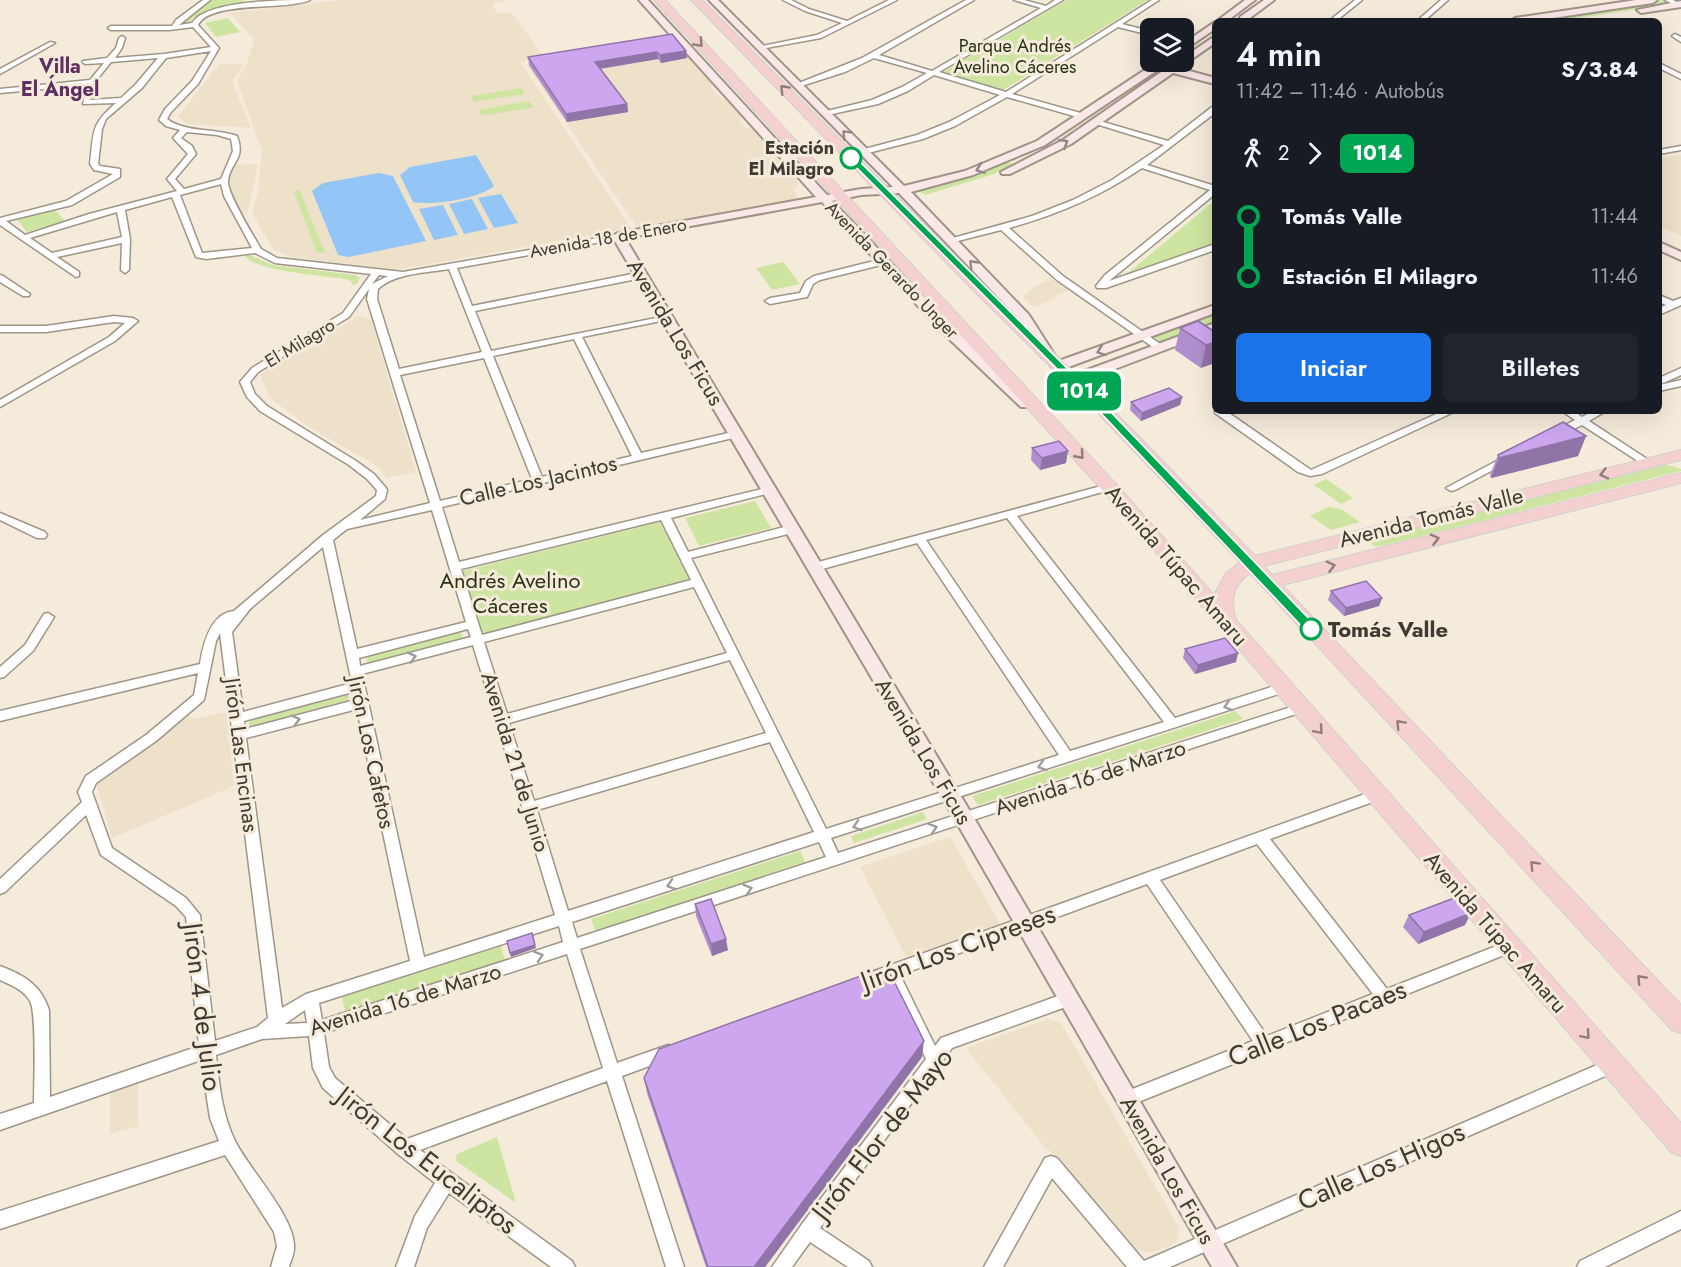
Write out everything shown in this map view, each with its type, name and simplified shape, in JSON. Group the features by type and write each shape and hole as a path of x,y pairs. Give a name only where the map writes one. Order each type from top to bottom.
{"main road":[{"path":"696,0 898,196 1054,362 1251,564 1681,1022"},
{"path":"644,1 663,5"},
{"name":"Avenida Túpac Amaru","path":"663,5 764,114 832,198 1052,424 1109,487 1681,1143"},
{"path":"764,114 783,153"},
{"name":"Avenida Tomás Valle","path":"1227,621 1222,601 1225,586 1236,573 1251,564 1681,455"},
{"name":"Avenida Tomás Valle","path":"1268,582 1681,478"},
{"path":"1360,535 1358,540 1361,546 1378,554"}],"street":[{"path":"175,27 177,21 207,0"},
{"path":"249,0 272,4"},
{"path":"111,28 195,25 201,17 213,11 307,0"},
{"path":"713,0 864,152 898,196 950,240 1025,318 1054,362 1142,336 1212,310"},
{"path":"786,0 807,10 847,23"},
{"path":"874,0 891,2"},
{"path":"798,85 839,72 971,0"},
{"path":"1017,0 1047,8"},
{"path":"826,114 863,105 894,94 1060,0"},
{"path":"864,152 920,137 952,124 1006,94 1156,0"},
{"path":"1225,18 1251,0"},
{"path":"1244,18 1270,0"},
{"path":"1336,18 1359,0"},
{"path":"1424,18 1445,0"},
{"path":"1535,18 1653,0"},
{"path":"1668,0 1679,4"},
{"name":"Avenida Gerardo Unger","path":"644,1 783,153 832,198 882,262 1023,402 1052,424"},
{"path":"762,48 812,40 891,2"},
{"path":"1592,18 1679,4"},
{"path":"195,25 216,48"},
{"path":"1117,25 1140,31"},
{"path":"1194,39 1212,27"},
{"path":"122,38 119,48 92,82 86,102 124,100"},
{"path":"1194,53 1212,41"},
{"path":"0,72 52,43"},
{"path":"85,62 164,56 216,48"},
{"path":"216,48 195,82 163,118 164,123 174,127 220,133 234,138 237,151 224,181 231,203 257,250 263,255 284,262 376,273"},
{"path":"871,55 1082,116"},
{"path":"0,220 69,203 118,174 115,170 101,169 94,164 98,129 103,118 139,87 164,56"},
{"path":"1662,67 1681,76"},
{"path":"1194,68 1212,71"},
{"path":"1662,72 1670,71"},
{"path":"898,196 969,174 1015,156 1041,143 1148,72"},
{"path":"992,177 1029,162 1067,142 1165,72"},
{"path":"1192,72 1212,80"},
{"path":"0,91 92,82"},
{"path":"950,240 1003,227 1085,197 1140,165 1212,112"},
{"path":"1096,121 1169,144"},
{"path":"186,128 177,138 192,153 171,179 201,256 257,250"},
{"path":"1662,151 1681,148"},
{"path":"1015,156 1029,162"},
{"path":"1140,165 1212,189"},
{"path":"26,237 120,208 224,181"},
{"path":"948,191 976,183"},
{"path":"1100,286 1212,192"},
{"path":"898,196 930,196"},
{"name":"Avenida 18 de Enero","path":"376,273 403,275 832,198 859,200 898,196"},
{"path":"120,208 126,239 124,270"},
{"path":"0,220 76,274"},
{"path":"1003,227 1053,273 1160,348"},
{"name":"Avenida Los Ficus","path":"618,236 964,818 1225,1267"},
{"path":"1662,236 1679,244"},
{"path":"51,256 126,239"},
{"path":"1662,247 1679,244"},
{"path":"1662,247 1681,256"},
{"path":"1082,294 1212,248"},
{"path":"770,301 804,295 809,283 817,278 882,262"},
{"path":"452,266 538,480"},
{"name":"El Milagro","path":"341,528 381,497 382,490 379,484 359,467 296,430 262,406 247,390 245,382 255,370 346,315 376,273"},
{"name":"Avenida 21 de Junio","path":"403,275 380,283 373,288 371,294 572,946 675,1267"},
{"path":"469,309 642,275"},
{"path":"0,278 26,294"},
{"path":"1662,299 1677,303"},
{"path":"1662,310 1677,303"},
{"path":"395,373 668,317"},
{"path":"0,328 46,329 114,319 130,319 132,323 94,350 0,404"},
{"path":"1073,380 1212,328"},
{"path":"577,336 638,457"},
{"path":"1662,380 1681,371"},
{"path":"1662,387 1681,383"},
{"path":"1223,414 1302,470 1310,473 1318,472 1442,414"},
{"path":"1572,414 1648,463"},
{"path":"1541,442 1595,414"},
{"name":"Calle Los Jacintos","path":"341,528 737,434"},
{"path":"1451,488 1520,452"},
{"path":"815,567 1109,487"},
{"path":"455,567 770,490"},
{"path":"1010,514 1173,724"},
{"path":"0,516 40,535"},
{"path":"665,516 835,860"},
{"name":"Jirón Las Encinas","path":"272,1029 240,735 226,632 233,621 255,598 341,528"},
{"path":"685,556 792,529"},
{"name":"Jirón Los Cafetos","path":"327,538 418,965"},
{"path":"919,538 1068,758"},
{"path":"356,672 698,582"},
{"path":"0,888 88,805 85,792 91,780 151,738 200,697 213,633 255,598"},
{"path":"0,674 29,648 48,617"},
{"path":"352,655 473,624"},
{"path":"502,720 734,655"},
{"path":"0,716 205,667"},
{"path":"237,718 358,686"},
{"name":"Avenida 16 de Marzo","path":"272,1029 311,999 1284,688"},
{"path":"240,735 362,703"},
{"name":"Avenida 16 de Marzo","path":"272,1029 316,1029 1301,708"},
{"path":"530,807 774,736"},
{"name":"Jirón Los Cipreses","path":"858,983 1376,795"},
{"name":"Jirón 4 de Julio","path":"88,805 106,850 181,902 193,915 218,1118 229,1146 282,1228 285,1246 280,1267"},
{"path":"1260,837 1384,997"},
{"path":"1150,877 1264,1044"},
{"name":"Calle Los Pacaes","path":"1126,1099 1509,947"},
{"path":"891,971 934,1060"},
{"path":"0,973 26,985 39,1001 42,1010 42,1108"},
{"name":"Jirón Los Eucaliptos","path":"311,999 321,1068 328,1083 447,1182 566,1267"},
{"name":"Jirón Flor de Mayo","path":"781,1267 947,1043 1069,999"},
{"path":"0,1122 272,1029"},
{"path":"404,1148 680,1048"},
{"name":"Calle Los Higos","path":"1150,1267 1612,1065"},
{"path":"0,1220 229,1146"},
{"path":"993,1267 1051,1164 1138,1267"},
{"path":"405,1267 422,1221 437,1193 447,1182"},
{"path":"1586,1267 1681,1220"},
{"path":"808,1230 863,1267"}],"shaded area":[{"path":"339,0 508,0 492,4 497,13 512,13 544,57 520,62 631,228 396,270 291,257 273,249 252,213 258,193 262,151 237,81 247,63 254,40 230,13"},
{"path":"673,41 713,85 711,87 720,98 725,99 741,117 739,120 746,128 752,129 798,182 798,186 793,189 799,199 639,230 526,64"},
{"path":"219,64 244,64 232,81 251,128 187,124 178,117"},
{"path":"1681,155 1681,236 1662,227 1662,158"},
{"path":"258,164 248,213 242,215 232,194 229,180 234,165"},
{"path":"1051,278 1069,291 1054,296 1056,299 1033,307 1023,297"},
{"path":"359,316 371,320 416,472 387,478 377,466 306,425 269,397 260,374"},
{"path":"226,712 234,786 112,838 96,782 158,740 187,715 194,719"},
{"path":"950,837 1000,924 906,957 860,867"},
{"path":"1048,1019 1061,1023 1179,1228 1176,1243 1151,1253 1137,1250 1061,1161 1043,1145 966,1048"},
{"path":"138,1084 138,1126 110,1134 110,1092"}],"green space":[{"path":"210,0 240,0 258,4 214,9 192,18 189,25 179,26 184,17"},
{"name":"Parque Andrés Avelino Cáceres","path":"1067,0 1148,0 1003,90 943,72"},
{"path":"1663,0 1681,0 1681,3 1578,18 1544,18"},
{"path":"228,18 240,32 216,37 205,23"},
{"path":"521,88 525,94 474,102 471,96"},
{"path":"529,101 534,107 482,116 478,110"},
{"path":"1005,162 1015,164 991,175 925,195 919,191"},
{"path":"299,189 325,253 317,253 294,192"},
{"path":"1212,203 1212,244 1128,273"},
{"path":"54,209 65,221 27,232 17,220"},
{"path":"249,255 273,265 355,275 360,278 357,284 353,285 351,281 345,279 262,266 245,256"},
{"path":"783,262 800,284 772,290 756,268"},
{"path":"1212,314 1212,324 1164,342 1156,340 1154,336"},
{"path":"1665,464 1681,469 1681,471 1382,546 1374,546 1368,540 1371,536"},
{"path":"1326,479 1353,498 1341,504 1314,485"},
{"path":"755,501 771,528 699,546 685,518"},
{"path":"1328,507 1341,509 1360,522 1331,530 1310,516"},
{"name":"Andrés Avelino Cáceres","path":"660,522 689,580 483,634 463,571"},
{"path":"459,632 463,635 461,639 370,663 366,660 369,655"},
{"path":"347,695 348,700 250,726 249,724 250,721"},
{"path":"1236,711 1243,719 978,805 972,796"},
{"path":"923,812 927,819 854,843 851,836"},
{"path":"800,851 805,862 595,931 591,919"},
{"path":"501,946 505,961 345,1012 342,997"},
{"path":"497,1137 516,1203 455,1160 457,1154"}],"water":[{"path":"476,155 494,186 467,198 432,203 413,202 400,175 410,167"},
{"path":"379,173 393,176 426,241 349,257 338,255 312,191 323,183"},
{"path":"501,194 518,223 494,228 478,198"},
{"path":"472,199 488,229 464,234 449,204"},
{"path":"443,205 458,235 434,240 419,209"}],"building":[{"path":"672,34 686,51 660,55 657,52 595,62 627,104 566,114 528,57"},
{"path":"1198,321 1212,330 1212,343 1206,345 1180,328"},
{"path":"1169,388 1182,397 1142,413 1131,402"},
{"path":"1563,422 1586,436 1499,458 1498,455"},
{"path":"1059,441 1068,451 1042,458 1032,448"},
{"path":"1366,581 1382,598 1346,608 1331,591"},
{"path":"1225,638 1238,653 1198,665 1185,649"},
{"path":"1457,897 1471,913 1424,932 1409,915"},
{"path":"711,899 726,939 711,944 695,904"},
{"path":"532,933 535,945 510,953 507,941"},
{"path":"877,970 891,975 924,1041 754,1267 708,1267 644,1078 659,1049"}],"bus line":[{"name":"1014","path":"851,158 999,308 1101,407 1311,629"}],"place":[{"name":"Estación El Milagro","path":"851,158"},
{"name":"Tomás Valle","path":"1311,629"}],"district":[{"name":"Villa El Ángel","path":"60,78"}]}
